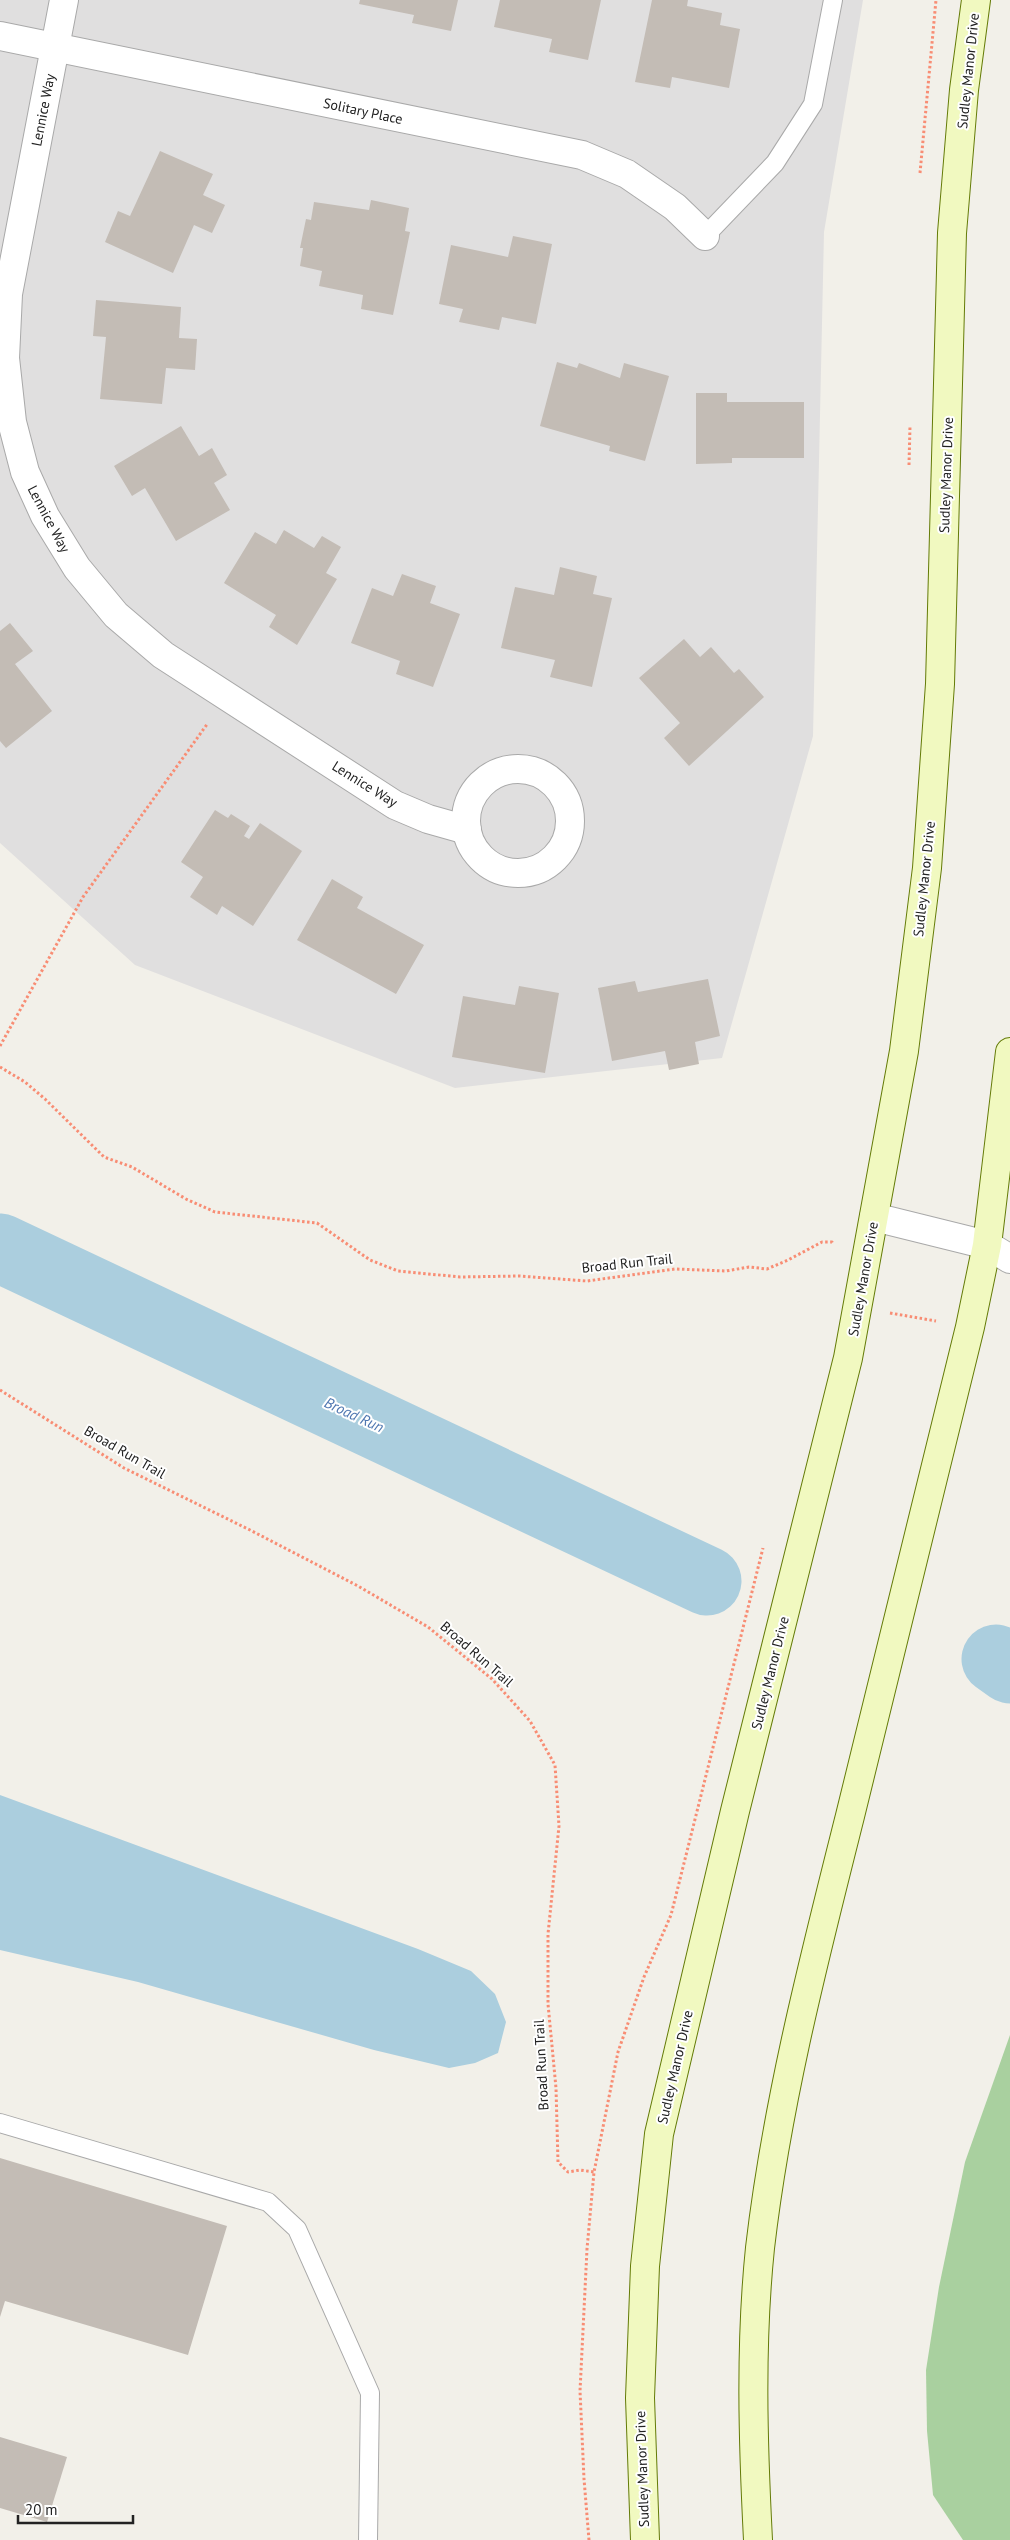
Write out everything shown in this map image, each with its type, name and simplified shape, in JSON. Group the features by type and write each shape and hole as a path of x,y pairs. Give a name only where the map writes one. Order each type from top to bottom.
{"main road":[{"name":"Sudley Manor Drive","path":"645,2540 640,2398 645,2266 659,2134 735,1812 848,1358 904,1051 927,868 940,684 952,233 964,90 976,0"},
{"path":"758,2540 753,2452 753,2351 760,2249 778,2121 806,1994 968,1337 999,1240 1010,1052"}],"street":[{"name":"Lennice Way","path":"64,0 8,294 5,358 12,422 25,472 45,516 77,568 116,615 163,655 395,804 428,819 466,830"},
{"name":"Solitary Place","path":"0,36 582,155 627,174 675,208 705,236"},
{"path":"874,1217 999,1240 1010,1259"}],"lane":[{"path":"705,236 776,162 812,104 833,0"},
{"path":"0,2123 268,2202 297,2229 370,2393 368,2540"},
{"path":"634,2540 643,2505"}],"path":[{"path":"920,181 922,133 936,0"},
{"path":"909,472 910,423"},
{"path":"0,1046 82,897 228,697"},
{"name":"Broad Run Trail","path":"0,1067 25,1082 45,1099 104,1157 132,1167 186,1199 215,1212 317,1223 370,1260 398,1271 460,1277 520,1276 587,1281 675,1269 726,1271 749,1267"},
{"path":"835,1251 837,1241"},
{"name":"Broad Run Trail","path":"0,1390 124,1468 358,1586 428,1627 492,1678 530,1721 555,1764 559,1826 548,1944 548,2004 556,2088 558,2162 568,2172 580,2170 594,2172"},
{"path":"589,2540 580,2391 586,2258 594,2172 618,2052 644,1977 671,1915 764,1543"}],"shaded area":[{"path":"0,0 863,0 824,232 813,736 722,1058 455,1088 135,965 0,843"}],"green space":[{"path":"1010,2035 1010,2540 963,2540 933,2495 927,2431 926,2370 939,2287 965,2162"}],"water":[{"path":"0,1795 418,1949 471,1971 495,1994 506,2022 498,2053 475,2063 449,2068 374,2050 138,1982 0,1950"}],"building":[{"path":"360,0 458,0 451,31 412,23 414,15 359,4"},
{"path":"500,0 601,0 588,60 549,52 552,39 494,27"},
{"path":"652,0 688,0 687,6 722,13 720,25 740,29 729,88 672,77 670,88 635,82"},
{"path":"160,151 213,174 203,195 225,205 212,233 194,225 173,273 105,242 118,211 130,216"},
{"path":"371,200 409,208 405,231 410,232 393,315 361,309 363,295 319,286 322,271 300,266 303,248 300,248 306,219 311,220 314,202 369,210"},
{"path":"513,236 552,244 536,324 502,317 499,330 459,322 463,309 439,304 451,245 508,257"},
{"path":"96,300 181,307 179,338 197,339 195,370 166,368 162,404 100,399 106,337 93,336"},
{"path":"557,362 577,368 579,363 620,378 624,363 669,376 645,461 609,451 610,446 540,426"},
{"path":"696,393 727,393 727,402 804,402 804,458 732,458 732,463 696,464"},
{"path":"181,426 199,456 212,448 227,475 214,483 230,510 176,541 145,488 132,496 114,466"},
{"path":"284,530 314,548 322,536 341,547 326,573 337,579 297,645 269,627 276,615 224,583 255,532 276,544"},
{"path":"560,567 597,576 593,594 612,598 592,687 550,677 555,660 501,648 515,587 554,595"},
{"path":"402,574 436,586 430,603 460,614 433,687 396,674 400,661 351,643 372,588 393,596"},
{"path":"10,623 33,651 15,664 52,711 6,748 0,741 0,631"},
{"path":"684,639 700,657 711,647 734,673 739,669 764,697 689,766 664,738 680,723 639,678"},
{"path":"215,810 228,818 231,814 250,826 244,836 249,839 260,823 302,851 253,926 222,906 217,915 190,897 203,877 181,862"},
{"path":"332,879 363,897 357,908 424,945 396,994 297,940"},
{"path":"708,979 720,1036 695,1042 699,1064 669,1070 665,1051 612,1061 598,988 635,981 638,992"},
{"path":"519,986 559,993 545,1073 452,1057 463,996 515,1005"},
{"path":"0,2158 227,2226 188,2355 5,2301 0,2317"},
{"path":"0,2437 67,2457 47,2522 0,2508"}],"waterway":[{"name":"Broad Run","path":"0,1248 707,1581"},
{"name":"Broad Run","path":"996,1659 1010,1669"}]}
